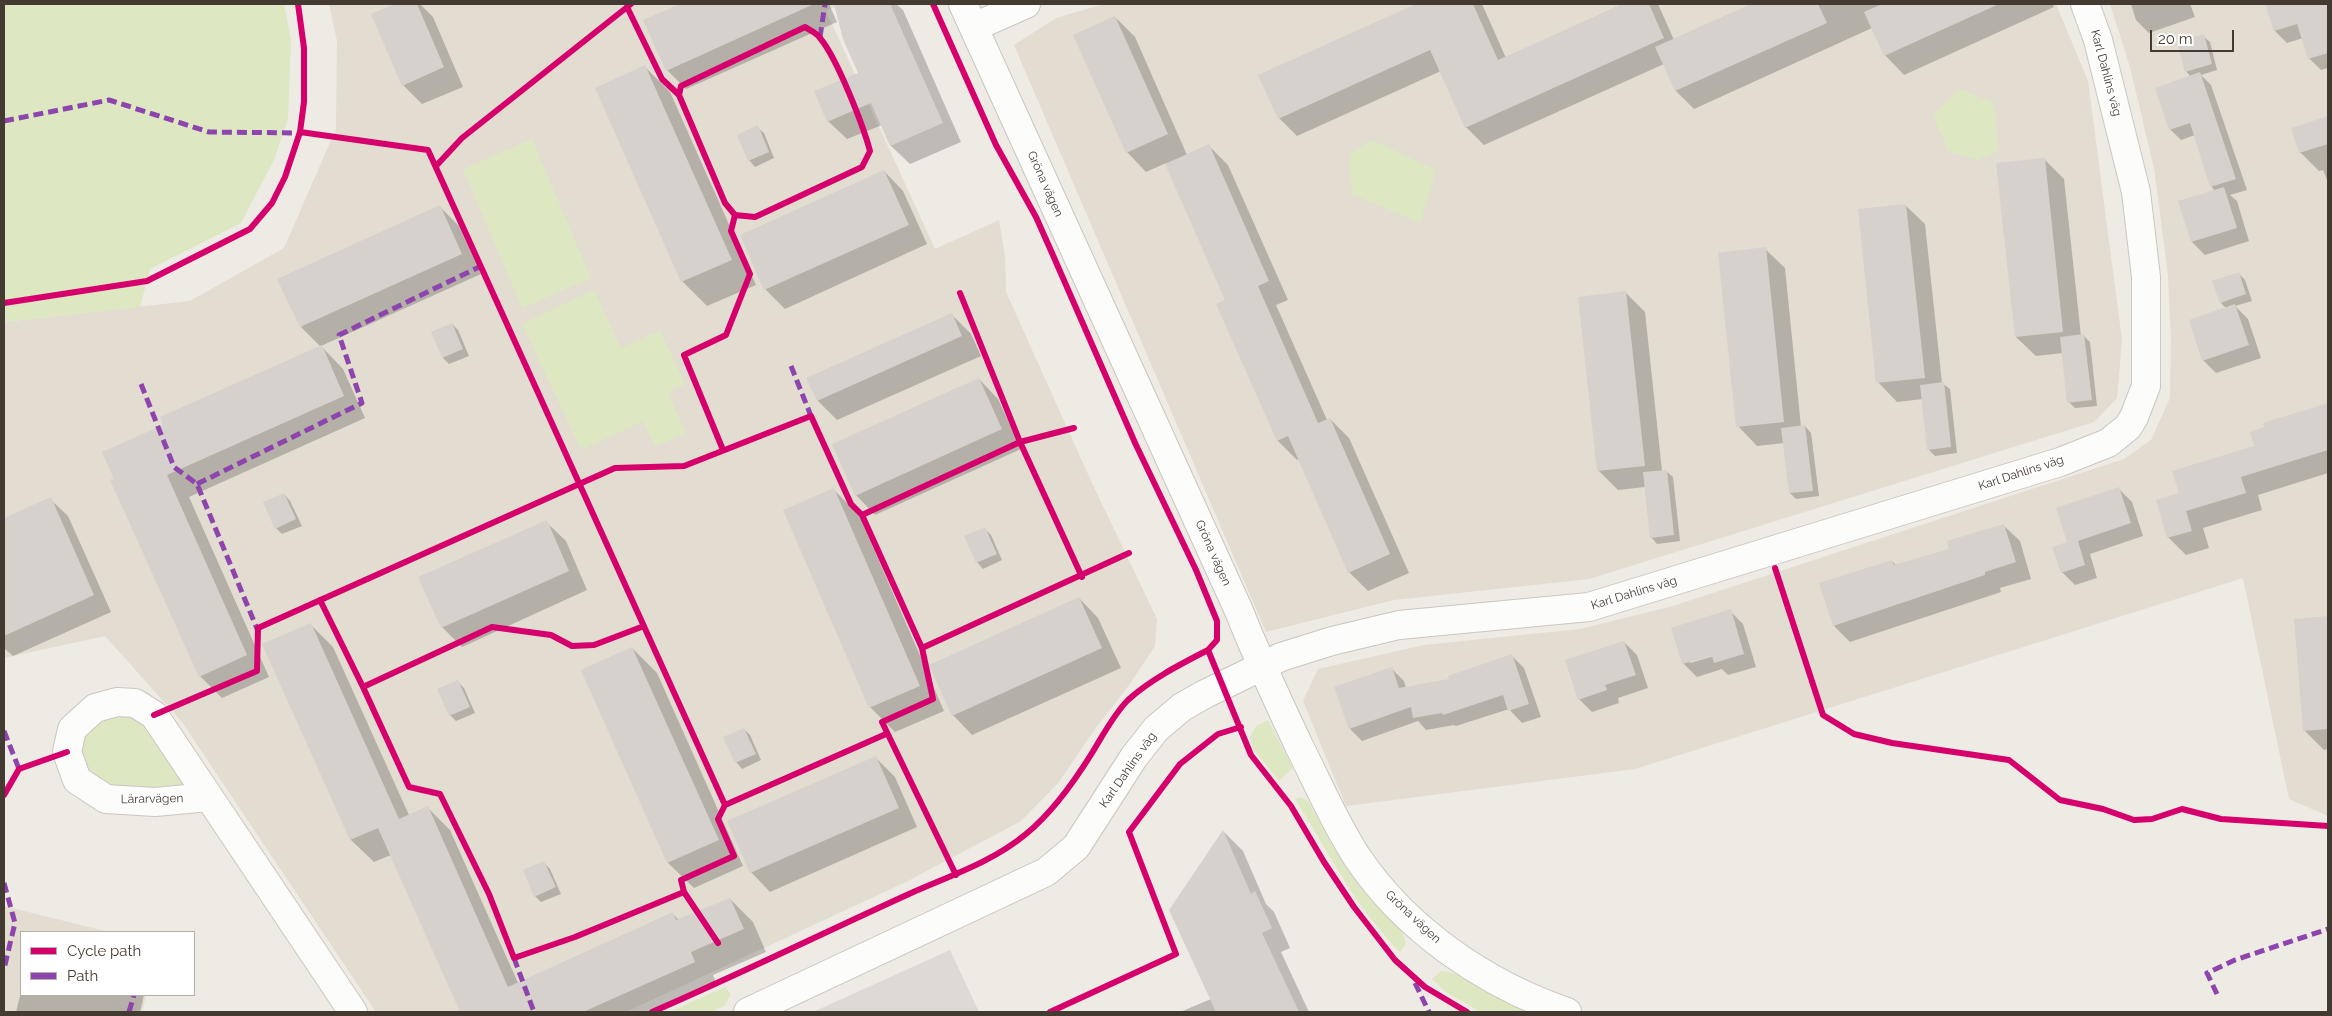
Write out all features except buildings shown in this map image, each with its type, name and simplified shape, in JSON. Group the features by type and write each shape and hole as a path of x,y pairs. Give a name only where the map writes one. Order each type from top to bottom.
{"street":[{"path":"969,15 1026,4"},
{"name":"Karl Dahlins väg","path":"748,1012 1046,872 1076,847 1134,757 1156,729 1182,708 1261,666 1332,641 1399,625 1589,607 2060,462 2108,443 2128,427 2134,418 2146,386 2146,277 2136,192 2098,40 2085,4"},
{"name":"Gröna vägen","path":"969,15 1239,610 1261,666 1331,812 1358,858 1394,902 1435,940 1484,975 1534,1001 1567,1012"},
{"name":"Lärarvägen","path":"209,797 155,802 106,799 77,780 67,752 72,729 95,708 117,702 135,703 154,716 209,797 353,1012"}],"shaded area":[{"path":"329,4 841,4 826,11 935,249 999,220 1005,256 1006,292 1091,481 1157,619 1155,646 1129,685 1092,733 1059,782 1021,821 906,882 626,1012 376,1012 182,722 105,636 4,658 4,322 190,301 284,248 336,129 337,41"},
{"path":"1104,4 2056,4 2088,81 2122,340 2117,398 2094,422 1589,579 1394,600 1266,632 1014,45 1056,18"},
{"path":"2110,4 2328,4 2328,816 2289,799 2243,578 1635,769 1346,806 1303,701 1318,669 1424,645 1580,629 1673,606 2124,459 2151,440 2170,398 2171,337 2168,275 2154,168 2130,67"},
{"path":"4,906 105,931 20,931 20,996 146,996 142,1012 4,1012"},
{"path":"950,950 979,1012 813,1012"}],"green space":[{"path":"4,4 284,4 291,40 288,119 274,160 241,223 150,269 140,307 4,322"},
{"path":"1960,89 1991,102 1995,109 1998,151 1977,160 1948,151 1933,115"},
{"path":"532,139 591,278 522,308 463,169"},
{"path":"1372,140 1436,170 1420,223 1352,194 1349,154"},
{"path":"594,290 621,348 660,330 685,384 668,393 686,433 655,447 643,421 581,450 522,324"},
{"path":"117,714 131,714 150,724 189,785 127,790 108,786 92,777 83,764 81,756 83,739 97,721"},
{"path":"1268,720 1293,768 1279,781 1253,749 1250,737 1256,726"},
{"path":"1300,797 1308,801 1334,849 1363,890 1402,931 1406,944 1400,952 1384,935 1343,879 1295,799"},
{"path":"1441,971 1473,982 1527,1012 1481,1012 1447,993 1432,979"},
{"path":"725,987 731,994 724,1006 711,1012 669,1012"}],"marked path":[{"path":"820,37 825,4"},
{"path":"4,121 109,100 209,132 303,133"},
{"path":"197,484 362,403 339,335 481,266"},
{"path":"791,366 811,416"},
{"path":"141,384 174,467 197,484 258,631"},
{"path":"4,731 19,769"},
{"path":"4,883 15,923 4,969"},
{"path":"2217,994 2207,973 2235,960 2328,929"},
{"path":"514,958 534,1012"},
{"path":"1415,983 1429,1012"},
{"path":"129,1012 134,996"}],"cycle path":[{"path":"4,303 147,281 250,229 272,203 285,177 300,132 304,102 304,48 298,4"},
{"path":"436,166 462,138 631,4"},
{"path":"933,4 996,145 1036,217 1136,445 1196,570 1217,621 1217,640 1208,650 1251,755 1291,806 1324,862 1354,907 1395,960 1425,987 1467,1012"},
{"path":"627,7 662,79 679,95 725,203 735,215 755,217 862,167 870,151 856,109 834,60 819,36 805,27 681,86 679,95"},
{"path":"300,132 428,150 725,805 886,734"},
{"path":"723,450 684,355 726,335 750,274 731,231 735,215"},
{"path":"960,293 1020,442 1082,577"},
{"path":"154,715 257,671 258,628 615,468 684,466 811,416 851,504 862,515 922,648 933,699 882,722 956,875"},
{"path":"862,515 1020,442 1074,428"},
{"path":"922,648 1129,553"},
{"path":"1775,568 1823,715 1854,734 1892,743 2009,760 2060,800 2103,809 2134,820 2152,819 2182,809 2221,819 2328,826"},
{"path":"320,600 363,687"},
{"path":"644,626 594,645 572,646 551,635 492,627 363,687 409,787 440,794 489,894 514,958 575,937 684,892 718,943"},
{"path":"652,1012 969,868 1013,844 1045,816 1070,786 1113,718 1128,700 1156,679 1208,650"},
{"path":"1050,1012 1176,954 1129,832 1180,764 1218,734 1241,727"},
{"path":"4,795 19,769 67,752"},
{"path":"684,892 681,880 734,856 718,819 725,805"}]}
